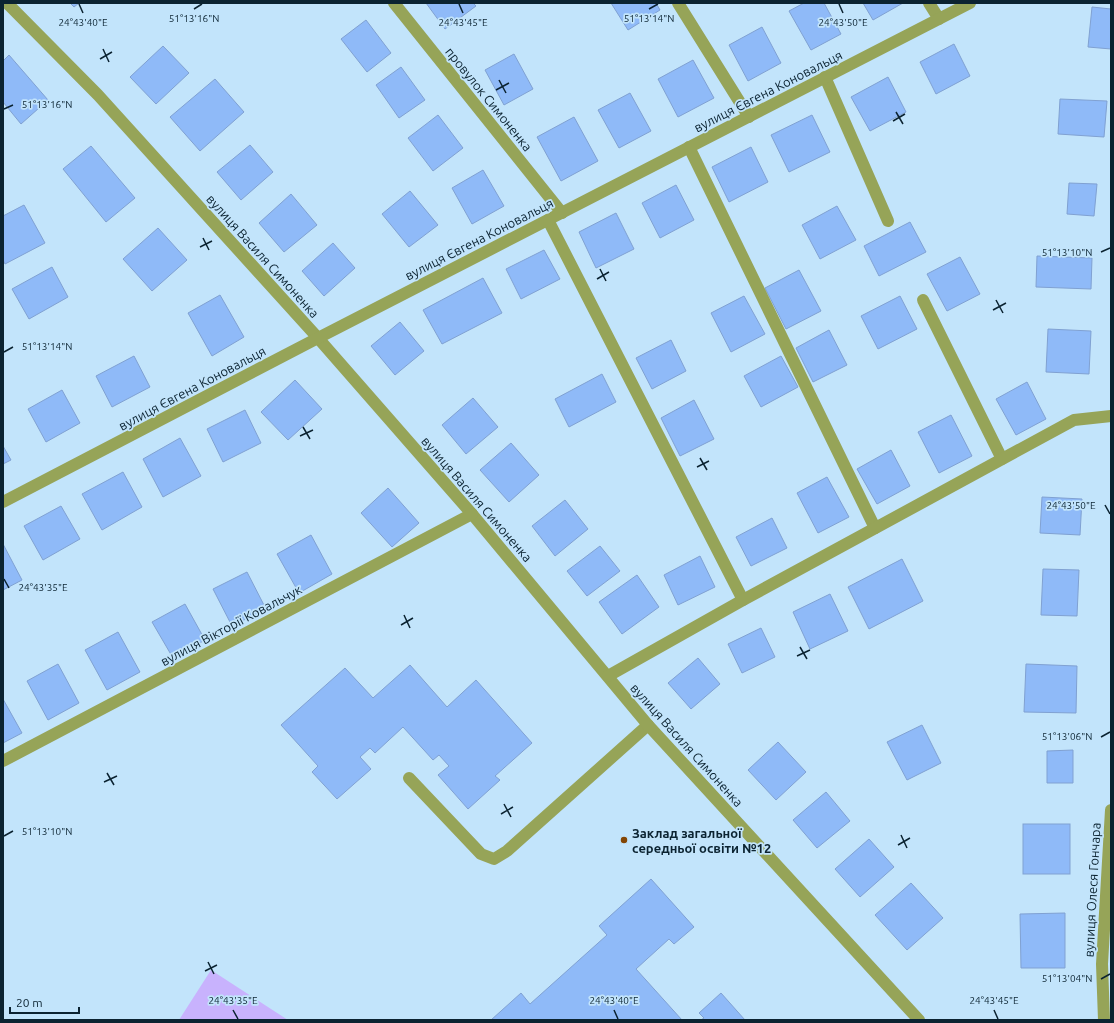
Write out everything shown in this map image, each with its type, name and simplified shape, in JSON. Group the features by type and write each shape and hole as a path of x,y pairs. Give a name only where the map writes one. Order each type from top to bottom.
{"street":[{"name":"вулиця Василя Симоненка","path":"7,3 98,96 318,338 472,514 648,725 919,1020"},
{"name":"провулок Симоненка","path":"394,3 562,213"},
{"path":"678,3 749,117"},
{"path":"929,3 939,19"},
{"name":"вулиця Євгена Коновальця","path":"3,502 688,147 970,3"},
{"path":"825,78 888,221"},
{"path":"688,147 875,528"},
{"path":"548,220 744,600"},
{"path":"923,300 1002,459"},
{"path":"608,676 1074,420 1111,416"},
{"name":"вулиця Вікторії Ковальчук","path":"3,761 472,514"},
{"path":"410,778 481,854 494,859 507,851 648,725"},
{"name":"вулиця Олеся Гончара","path":"1104,1020 1102,964 1111,810"}],"shaded area":[{"path":"211,970 288,1020 179,1020"}],"building":[{"path":"70,3 79,3 74,7"},
{"path":"426,3 473,3 476,6 445,29"},
{"path":"611,3 656,3 660,10 628,30"},
{"path":"804,3 824,3 841,34 811,50 789,11"},
{"path":"863,3 903,3 873,20"},
{"path":"1092,7 1111,9 1111,49 1088,47"},
{"path":"366,20 391,53 367,72 341,39"},
{"path":"762,27 781,63 748,81 729,45"},
{"path":"954,44 970,76 936,94 920,62"},
{"path":"163,46 189,73 156,104 130,77"},
{"path":"514,54 533,89 504,105 485,70"},
{"path":"9,55 48,100 21,124 3,102 3,61"},
{"path":"693,60 714,98 678,117 658,79"},
{"path":"401,67 425,100 399,118 376,85"},
{"path":"888,77 906,112 870,131 851,97"},
{"path":"215,79 244,112 200,151 170,117"},
{"path":"630,93 651,131 619,148 598,110"},
{"path":"1060,99 1107,101 1104,137 1058,134"},
{"path":"438,115 463,148 433,171 408,138"},
{"path":"812,115 830,152 789,172 771,135"},
{"path":"574,117 598,161 561,181 537,137"},
{"path":"250,145 273,172 241,200 217,172"},
{"path":"91,146 135,198 106,222 63,169"},
{"path":"751,147 768,182 729,202 712,167"},
{"path":"483,170 504,206 472,224 452,188"},
{"path":"1069,183 1097,184 1094,216 1067,214"},
{"path":"676,185 694,220 660,238 642,203"},
{"path":"410,191 438,225 409,247 382,214"},
{"path":"291,194 317,225 284,252 259,223"},
{"path":"24,205 45,243 5,264 3,260 3,216"},
{"path":"837,206 856,240 820,259 802,225"},
{"path":"616,213 634,249 596,268 579,232"},
{"path":"910,222 926,252 879,276 864,246"},
{"path":"158,228 187,260 152,291 123,259"},
{"path":"333,243 355,268 324,296 302,271"},
{"path":"544,250 560,279 521,299 506,269"},
{"path":"1037,256 1092,258 1091,289 1036,287"},
{"path":"960,257 980,294 947,311 927,274"},
{"path":"52,267 68,297 29,319 12,289"},
{"path":"799,270 821,311 786,329 765,288"},
{"path":"483,278 502,313 442,344 423,310"},
{"path":"220,295 244,337 212,356 188,313"},
{"path":"744,296 765,334 731,352 711,313"},
{"path":"900,296 917,329 878,349 861,316"},
{"path":"400,322 424,351 395,375 371,346"},
{"path":"1048,329 1091,331 1089,374 1046,372"},
{"path":"829,330 847,365 813,382 796,348"},
{"path":"671,340 686,371 652,389 636,358"},
{"path":"134,356 150,387 112,407 96,376"},
{"path":"781,356 798,387 761,407 744,376"},
{"path":"602,374 616,402 569,427 555,399"},
{"path":"295,380 322,409 288,440 261,412"},
{"path":"1027,382 1046,419 1016,435 996,399"},
{"path":"62,390 80,423 46,442 28,409"},
{"path":"473,398 498,427 466,454 442,425"},
{"path":"694,400 714,439 680,456 661,418"},
{"path":"245,410 261,443 223,462 207,429"},
{"path":"951,415 972,456 939,473 918,432"},
{"path":"180,438 201,476 163,497 143,459"},
{"path":"511,443 539,475 509,502 480,470"},
{"path":"3,446 11,460 3,464"},
{"path":"891,450 910,486 877,504 857,469"},
{"path":"123,472 142,507 102,530 82,494"},
{"path":"827,477 849,517 818,533 797,493"},
{"path":"388,488 419,523 392,547 361,513"},
{"path":"1042,497 1082,499 1080,535 1040,533"},
{"path":"565,500 588,529 555,556 532,526"},
{"path":"61,506 80,539 43,560 24,526"},
{"path":"772,518 787,548 751,566 736,537"},
{"path":"311,535 332,574 299,593 277,554"},
{"path":"3,544 22,580 3,590"},
{"path":"600,546 620,571 587,596 567,571"},
{"path":"700,556 715,587 678,605 664,575"},
{"path":"902,559 923,601 869,629 848,587"},
{"path":"1043,569 1079,570 1077,616 1041,615"},
{"path":"247,572 266,609 232,626 213,589"},
{"path":"637,575 659,607 622,634 599,602"},
{"path":"830,594 848,631 810,649 793,612"},
{"path":"185,604 205,640 173,658 152,622"},
{"path":"761,628 775,657 742,673 728,644"},
{"path":"118,632 140,672 107,690 85,650"},
{"path":"698,658 720,684 691,709 668,683"},
{"path":"58,664 79,703 48,720 27,681"},
{"path":"1026,664 1077,666 1076,713 1024,712"},
{"path":"410,665 447,707 476,680 532,743 495,776 500,780 468,809 438,775 449,766 439,755 433,760 403,727 375,753 370,748 360,757 371,769 337,799 312,772 318,766 281,725 345,668 373,698"},
{"path":"3,699 22,733 3,743"},
{"path":"922,725 941,763 907,780 887,742"},
{"path":"778,742 806,772 776,800 748,770"},
{"path":"1073,750 1073,783 1047,783 1047,751"},
{"path":"826,792 850,821 817,848 793,820"},
{"path":"1023,824 1070,824 1070,874 1023,874"},
{"path":"869,839 894,867 860,897 835,869"},
{"path":"651,879 694,927 674,944 669,939 636,969 682,1020 491,1020 521,993 530,1004 607,935 599,926"},
{"path":"911,883 943,918 907,950 875,915"},
{"path":"1065,913 1065,968 1021,968 1020,914"},
{"path":"721,993 745,1020 701,1020 704,1018 699,1013"}],"place":[{"name":"Заклад загальної середньої освіти №12","path":"624,840"}]}
